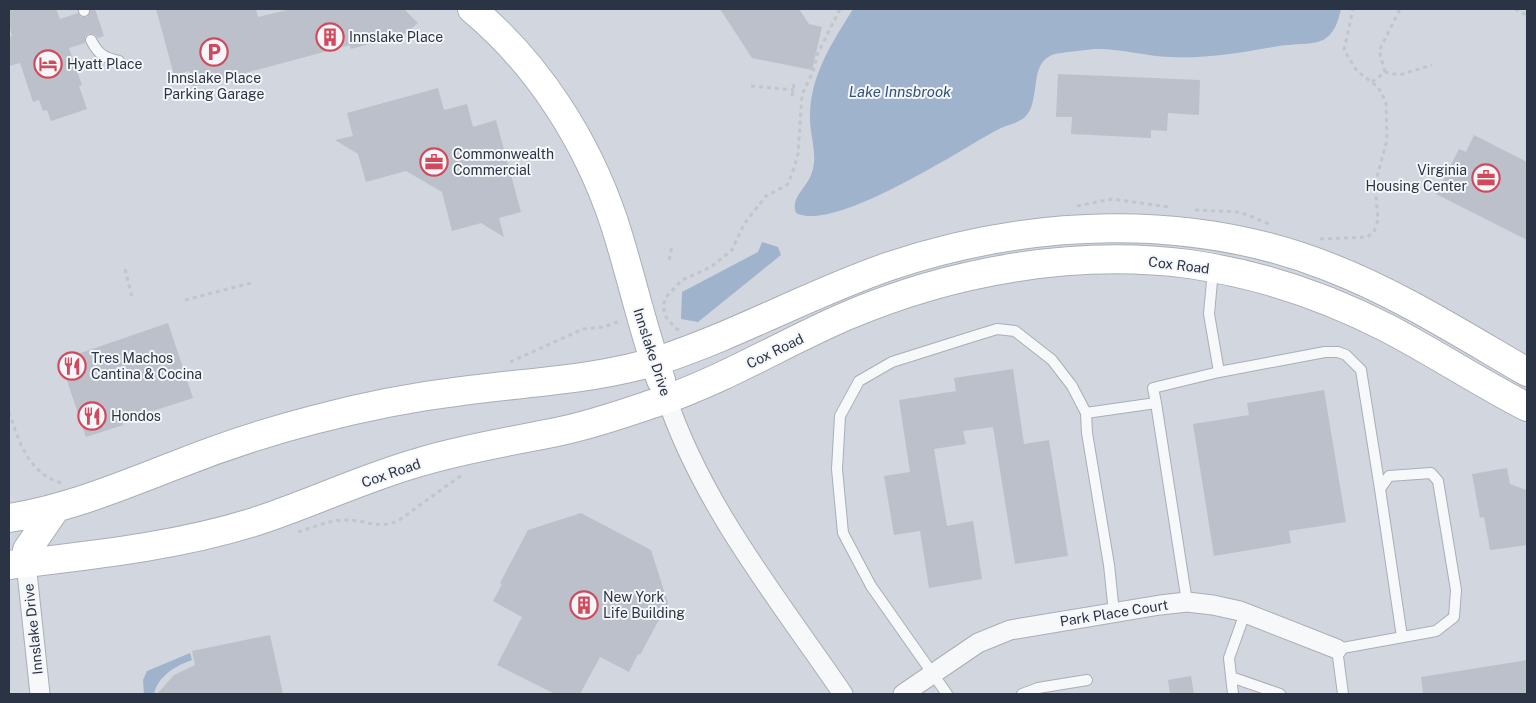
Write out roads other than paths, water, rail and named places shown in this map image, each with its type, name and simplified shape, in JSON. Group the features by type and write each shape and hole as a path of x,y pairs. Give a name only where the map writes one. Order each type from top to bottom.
{"main road":[{"name":"Innslake Drive","path":"472,9 514,49 535,74 562,112 584,151 614,222 654,362 667,399"},
{"path":"15,557 21,530 15,517 56,508 103,493 226,447 314,420 399,400 564,380 654,362 703,344 835,288 910,260 960,246 1025,234 1062,230 1121,228 1186,232 1239,241 1327,266 1411,305 1527,372"},
{"name":"Cox Road","path":"15,557 85,558 183,541 251,523 423,461 566,430 667,399 752,363 866,308 929,286 986,273 1063,262 1112,259 1155,261 1213,269 1300,290 1337,304 1388,329 1527,407"},
{"path":"15,557 27,550 56,508"}],"street":[{"name":"Innslake Drive","path":"667,399 682,439 711,498 842,694"},
{"name":"Innslake Drive","path":"15,557 40,694"},
{"name":"Park Place Court","path":"903,694 978,643 1010,630 1187,602 1213,605 1245,613 1337,649"}],"lane":[{"path":"91,40 98,52 106,58 119,61"},
{"path":"1213,269 1209,314 1220,372"},
{"path":"947,694 871,586 843,533 837,469 840,416 859,380 892,362 997,329 1015,331 1052,360 1072,386 1086,413 1087,433 1109,565 1114,613"},
{"path":"1187,602 1153,388 1220,372 1325,352 1346,355 1361,370 1402,637"},
{"path":"1086,413 1156,403"},
{"path":"1343,694 1337,649 1436,631 1454,617 1456,590 1438,482 1430,473 1389,476 1380,489"},
{"path":"1233,694 1229,658 1245,613"},
{"path":"1231,677 1280,694"},
{"path":"1022,694 1038,688 1087,680"}],"water":[{"name":"Lake Innsbrook","path":"853,9 1341,9 1332,32 1326,38 1311,43 1197,57 1161,56 1103,49 1052,55 1039,68 1033,103 1022,119 997,130 897,187 867,201 838,211 814,216 796,213 795,202 810,177 814,166 810,125 813,89 823,61"},
{"path":"762,242 778,247 781,255 698,322 681,319 682,292 758,252"},
{"path":"190,653 192,660 168,672 159,682 154,694 144,694 143,680 147,671"}],"place":[{"name":"Innslake Place","path":"330,37"},
{"name":"Innslake Place Parking Garage","path":"214,52"},
{"name":"Hyatt Place","path":"48,64"},
{"name":"Commonwealth Commercial","path":"434,162"},
{"name":"Virginia Housing Center","path":"1486,178"},
{"name":"Tres Machos Cantina & Cocina","path":"72,366"},
{"name":"Hondos","path":"92,416"},
{"name":"New York Life Building","path":"584,605"}]}
